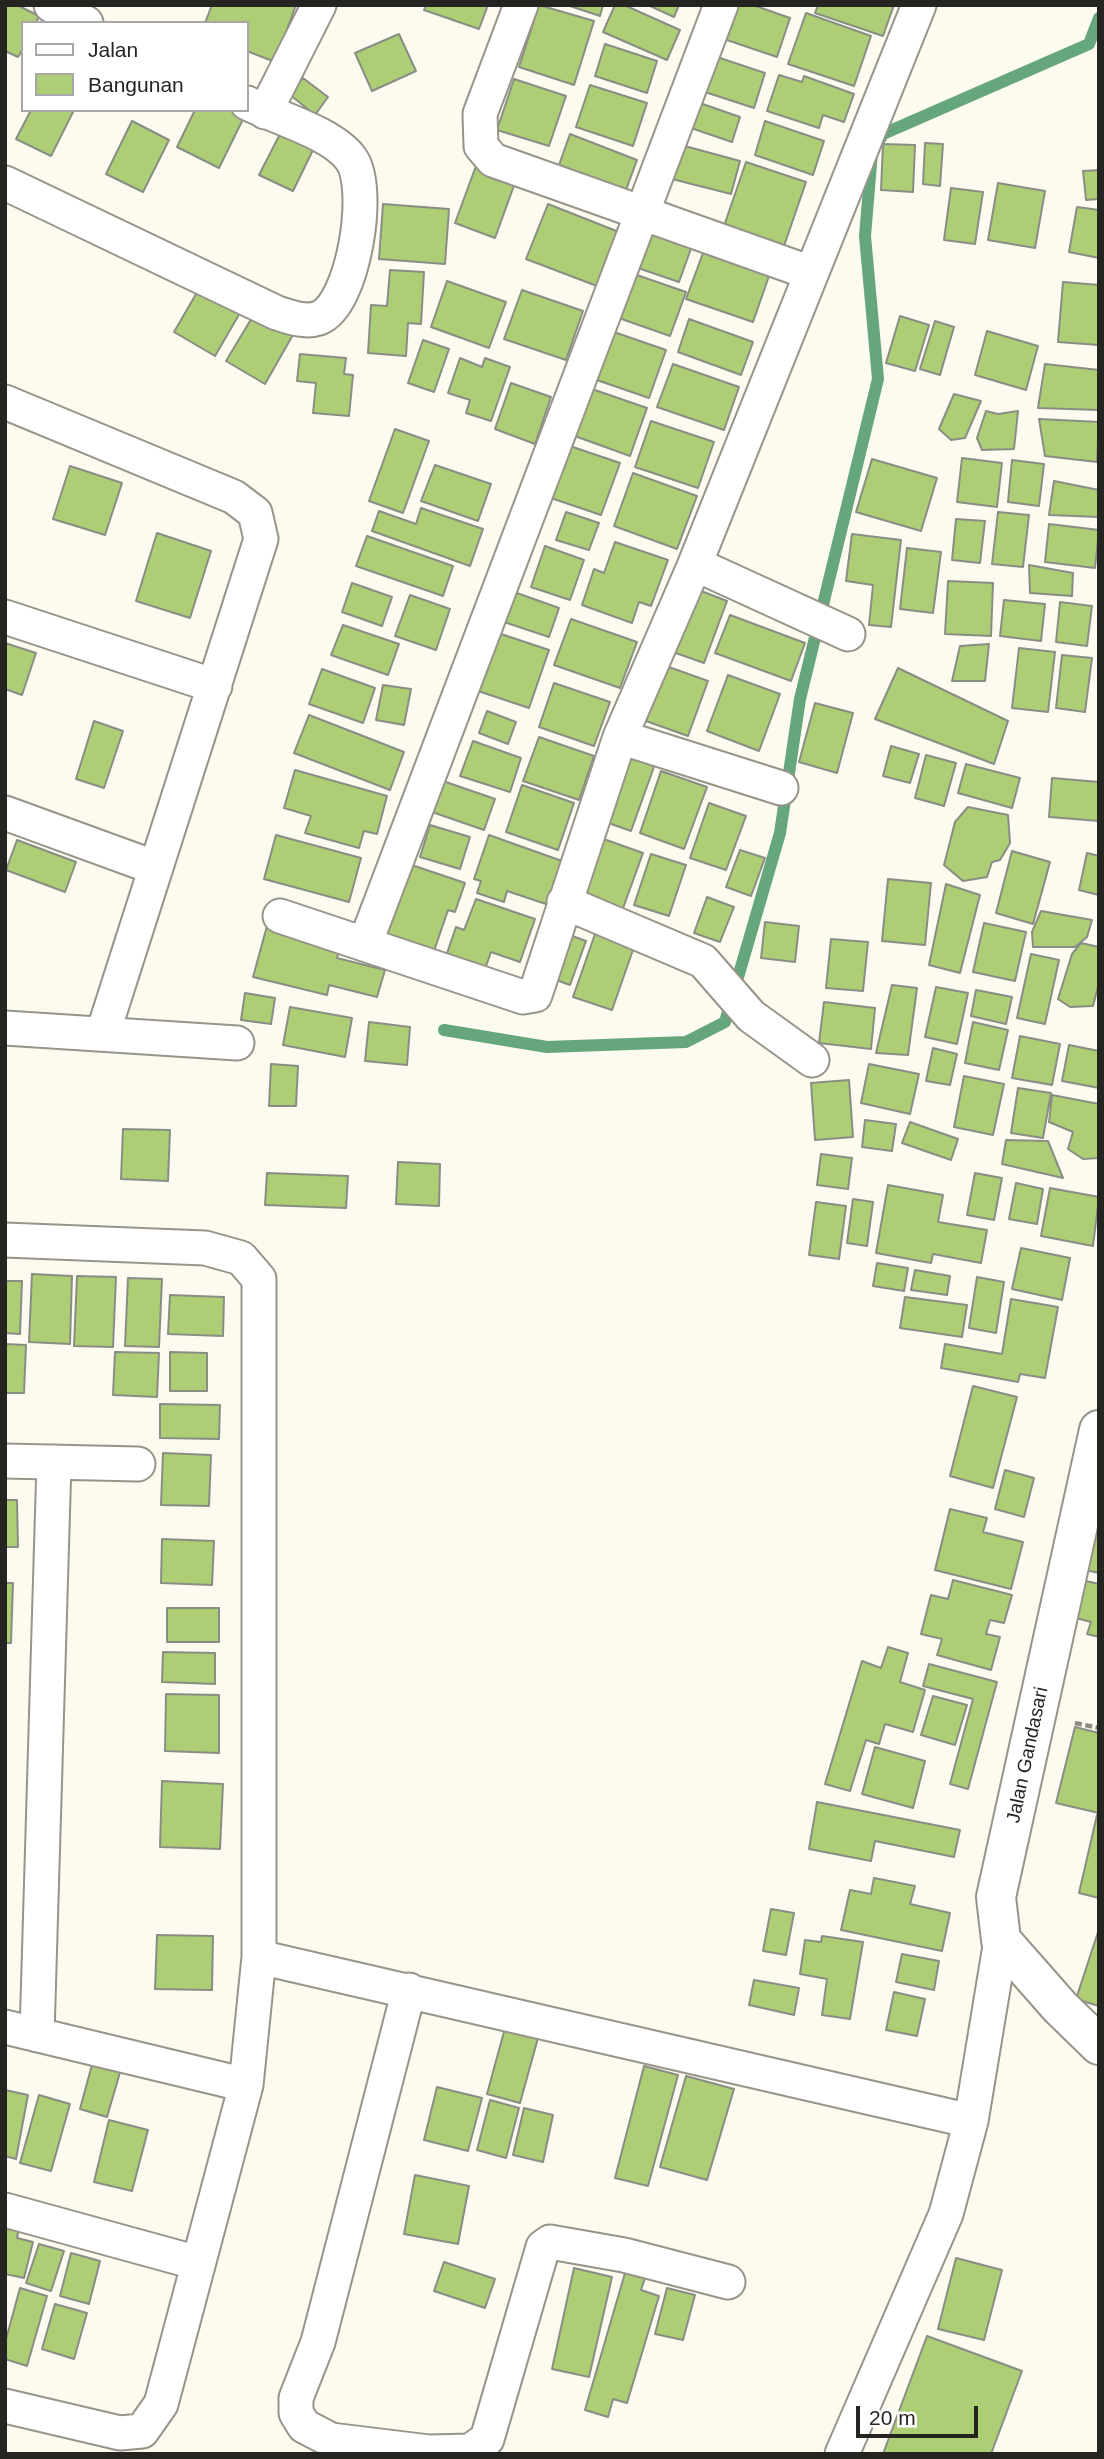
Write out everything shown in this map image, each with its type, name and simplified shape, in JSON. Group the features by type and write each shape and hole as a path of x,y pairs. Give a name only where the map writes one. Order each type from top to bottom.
{"street":[{"path":"51,5 82,21"},
{"path":"5,183 277,313 296,319 321,317 335,304 350,267 360,213 359,174 351,159 338,146 256,107 319,5"},
{"path":"521,5 480,114 481,146 493,160 811,273"},
{"path":"365,944 721,5"},
{"path":"279,916 523,998 532,998 537,992 564,902 620,737 695,564 919,5"},
{"path":"5,402 234,497 255,513 261,539 103,1033"},
{"path":"695,564 828,625"},
{"path":"5,617 215,686"},
{"path":"620,737 781,788"},
{"path":"5,813 156,868"},
{"path":"564,902 703,961 751,1016 812,1060"},
{"path":"5,1011 64,1031"},
{"path":"5,1028 237,1043"},
{"path":"5,1240 205,1248 241,1258 259,1279 259,1957 246,2085 161,2404 142,2431 120,2433 5,2406"},
{"name":"Jalan Gandasari","path":"1001,1940 996,1897 1099,1430"},
{"path":"5,1461 138,1464"},
{"path":"37,2035 54,1462"},
{"path":"1001,1940 1060,2007 1099,2045"},
{"path":"842,2454 941,2225 971,2121 1001,1940"},
{"path":"259,1957 409,1990 592,2036 971,2121"},
{"path":"409,1990 318,2342 296,2398 296,2413 304,2426 331,2440 429,2452 470,2451 487,2439 543,2247 550,2242 624,2255 728,2281"},
{"path":"5,2027 246,2085"},
{"path":"5,2210 198,2263"}],"building":[{"path":"5,5 17,5 39,16 37,21 21,21 21,52 18,57 5,51"},
{"path":"212,5 296,5 275,62 248,51 248,21 206,21"},
{"path":"426,5 488,5 479,29 424,10"},
{"path":"539,5 594,21 574,85 519,67"},
{"path":"567,5 603,5 600,16"},
{"path":"615,5 624,5 680,30 667,60 603,32"},
{"path":"648,5 679,5 674,17"},
{"path":"735,5 753,5 790,18 777,57 724,39"},
{"path":"818,5 894,5 883,36 815,13"},
{"path":"806,13 871,36 854,86 788,64"},
{"path":"399,34 416,71 372,91 355,53"},
{"path":"605,44 657,61 647,93 595,76"},
{"path":"717,57 765,73 754,108 705,92"},
{"path":"779,75 802,82 804,76 854,94 844,122 823,115 819,128 767,111"},
{"path":"303,78 328,97 315,115 289,94"},
{"path":"514,79 566,96 549,146 497,130"},
{"path":"590,85 647,103 633,146 576,127"},
{"path":"697,102 740,117 732,142 688,127"},
{"path":"30,112 73,112 51,156 16,139"},
{"path":"194,112 247,112 219,168 177,147"},
{"path":"132,121 169,140 143,192 106,174"},
{"path":"765,121 824,141 813,175 755,155"},
{"path":"280,134 313,150 293,191 259,175"},
{"path":"570,134 637,160 626,190 559,165"},
{"path":"925,143 943,144 940,186 923,184"},
{"path":"883,144 915,145 913,192 881,190"},
{"path":"681,145 740,161 731,194 672,179"},
{"path":"746,162 806,182 784,246 724,226"},
{"path":"476,166 516,180 495,238 455,223"},
{"path":"1099,170 1099,199 1086,200 1083,171"},
{"path":"998,183 1045,191 1035,248 988,240"},
{"path":"951,188 983,192 975,244 944,240"},
{"path":"383,204 449,209 445,264 379,259"},
{"path":"548,204 619,232 597,286 526,259"},
{"path":"1077,207 1099,210 1099,258 1069,252"},
{"path":"652,229 693,243 679,282 638,268"},
{"path":"703,253 769,276 753,322 686,299"},
{"path":"390,270 424,272 421,324 408,323 406,356 368,353 371,305 387,306"},
{"path":"631,273 686,292 670,336 616,317"},
{"path":"447,281 506,302 489,348 431,327"},
{"path":"203,282 244,306 215,356 174,332"},
{"path":"1063,282 1099,285 1099,345 1058,342"},
{"path":"522,290 583,311 566,360 504,339"},
{"path":"256,311 294,333 265,384 226,361"},
{"path":"900,316 929,325 915,371 886,363"},
{"path":"689,319 753,342 741,375 678,352"},
{"path":"935,321 954,327 940,375 920,369"},
{"path":"608,330 666,350 649,398 591,378"},
{"path":"987,331 1038,346 1026,390 975,375"},
{"path":"423,340 449,349 434,392 408,383"},
{"path":"300,354 346,358 344,374 353,375 349,416 313,413 316,383 297,381"},
{"path":"460,358 482,367 485,358 510,367 491,421 466,413 470,400 448,393"},
{"path":"673,364 739,387 724,430 657,407"},
{"path":"1045,364 1099,370 1099,410 1038,408"},
{"path":"511,383 551,397 535,444 495,429"},
{"path":"589,388 647,408 630,456 572,435"},
{"path":"954,394 981,401 965,438 951,440 939,429"},
{"path":"986,411 998,414 1018,411 1014,449 982,450 977,438"},
{"path":"1039,419 1099,422 1097,462 1045,456"},
{"path":"651,421 714,442 698,488 635,467"},
{"path":"395,429 429,441 403,513 369,501"},
{"path":"564,444 620,463 601,515 545,496"},
{"path":"962,458 1002,463 997,507 957,502"},
{"path":"872,459 937,478 921,531 856,512"},
{"path":"1012,460 1044,464 1039,506 1008,502"},
{"path":"435,465 491,484 478,521 421,501"},
{"path":"70,466 122,483 105,535 53,519"},
{"path":"633,473 697,496 677,549 614,526"},
{"path":"1054,481 1099,490 1099,517 1049,515"},
{"path":"421,508 483,529 470,566 372,531 379,511 416,524"},
{"path":"566,512 599,523 589,550 556,540"},
{"path":"998,512 1029,515 1023,567 992,564"},
{"path":"956,519 985,521 980,563 952,560"},
{"path":"1049,524 1099,530 1095,568 1045,562"},
{"path":"157,533 211,551 190,618 136,601"},
{"path":"852,534 901,540 891,627 869,625 873,585 846,581"},
{"path":"367,536 453,566 443,596 356,566"},
{"path":"615,542 668,560 651,606 639,602 632,623 582,605 594,569 604,573"},
{"path":"545,546 584,560 570,600 531,587"},
{"path":"907,548 941,552 933,613 900,609"},
{"path":"1029,565 1073,573 1072,596 1030,593"},
{"path":"948,581 993,583 991,636 945,634"},
{"path":"352,583 392,597 382,626 342,612"},
{"path":"696,589 727,601 704,663 673,652"},
{"path":"514,592 559,608 549,637 504,622"},
{"path":"410,595 450,609 436,650 395,636"},
{"path":"1004,600 1045,604 1041,641 1000,636"},
{"path":"1060,602 1092,606 1087,646 1056,642"},
{"path":"730,615 805,643 791,681 715,653"},
{"path":"571,619 637,642 620,688 554,665"},
{"path":"343,625 399,644 388,675 331,655"},
{"path":"498,633 549,650 529,708 478,691"},
{"path":"5,643 36,653 22,695 5,689"},
{"path":"989,644 985,681 952,681 960,646"},
{"path":"1019,648 1055,652 1048,712 1012,708"},
{"path":"1062,655 1092,658 1085,712 1056,708"},
{"path":"666,666 708,681 688,736 646,721"},
{"path":"898,668 1008,721 994,764 875,719"},
{"path":"322,669 375,688 363,723 309,704"},
{"path":"728,675 780,694 759,751 707,731"},
{"path":"554,683 610,702 594,746 539,727"},
{"path":"383,685 411,689 404,725 376,720"},
{"path":"815,703 853,713 837,773 799,762"},
{"path":"487,711 516,722 508,744 479,733"},
{"path":"309,715 404,752 390,790 294,753"},
{"path":"94,721 123,731 104,788 76,779"},
{"path":"539,737 594,756 579,800 523,781"},
{"path":"473,741 521,758 510,792 460,776"},
{"path":"891,746 919,754 910,783 883,776"},
{"path":"624,753 655,764 631,831 600,820"},
{"path":"926,755 956,763 944,806 915,798"},
{"path":"966,764 1020,778 1012,808 958,793"},
{"path":"295,770 387,796 377,834 364,831 359,848 305,833 311,816 284,808"},
{"path":"661,771 707,787 684,849 640,833"},
{"path":"1052,778 1099,782 1099,821 1049,817"},
{"path":"443,781 495,799 484,830 432,812"},
{"path":"522,785 574,803 558,850 506,832"},
{"path":"709,803 746,816 726,870 690,858"},
{"path":"968,807 1008,815 1010,843 1000,860 992,862 987,877 963,881 944,865 955,822"},
{"path":"430,825 470,837 460,869 420,857"},
{"path":"276,835 361,858 349,902 264,879"},
{"path":"489,835 562,861 546,904 507,891 504,902 477,893 481,881 474,879"},
{"path":"598,837 643,853 622,911 578,896"},
{"path":"17,840 76,862 65,892 6,870"},
{"path":"740,850 765,858 751,896 726,887"},
{"path":"1012,851 1050,862 1033,924 996,913"},
{"path":"1087,853 1099,856 1099,895 1079,890"},
{"path":"651,854 686,865 669,916 634,905"},
{"path":"403,862 465,883 455,912 448,910 433,954 377,934"},
{"path":"888,879 931,883 925,945 882,941"},
{"path":"946,884 980,895 960,973 929,965"},
{"path":"707,897 734,907 720,942 694,933"},
{"path":"476,899 535,919 520,962 491,952 484,972 445,959 456,927 464,930"},
{"path":"1041,911 1092,920 1087,937 1075,947 1033,947 1032,932"},
{"path":"765,922 799,926 795,962 761,958"},
{"path":"984,923 1026,932 1015,981 973,972"},
{"path":"267,926 340,945 337,958 385,970 377,997 329,985 327,995 253,977"},
{"path":"559,931 586,941 570,985 543,975"},
{"path":"595,934 634,947 612,1010 573,997"},
{"path":"831,939 868,942 863,991 826,988"},
{"path":"1081,943 1099,947 1099,983 1093,1006 1070,1007 1058,999 1072,954"},
{"path":"1031,954 1059,960 1045,1024 1017,1018"},
{"path":"892,985 917,988 908,1055 876,1053"},
{"path":"936,987 968,993 957,1044 925,1037"},
{"path":"976,990 1012,997 1006,1024 971,1016"},
{"path":"245,993 275,998 271,1024 241,1020"},
{"path":"824,1002 875,1008 871,1049 819,1043"},
{"path":"290,1007 352,1018 345,1057 283,1045"},
{"path":"369,1022 410,1027 407,1065 365,1061"},
{"path":"973,1022 1008,1030 999,1070 965,1063"},
{"path":"1020,1036 1060,1044 1052,1085 1012,1078"},
{"path":"1069,1045 1099,1051 1099,1088 1062,1081"},
{"path":"933,1048 957,1054 950,1085 926,1081"},
{"path":"271,1064 298,1066 296,1106 269,1106"},
{"path":"869,1064 919,1074 910,1114 861,1103"},
{"path":"964,1076 1004,1084 993,1135 954,1127"},
{"path":"849,1080 853,1137 815,1140 811,1083"},
{"path":"1018,1088 1051,1093 1043,1138 1011,1133"},
{"path":"1052,1095 1099,1104 1099,1158 1083,1159 1068,1149 1073,1132 1049,1122"},
{"path":"865,1120 896,1124 892,1151 862,1147"},
{"path":"910,1122 958,1139 951,1160 902,1143"},
{"path":"123,1129 170,1130 168,1181 121,1179"},
{"path":"1006,1140 1048,1141 1063,1178 1002,1164"},
{"path":"821,1154 852,1158 848,1189 817,1185"},
{"path":"398,1162 440,1164 439,1206 396,1204"},
{"path":"267,1173 348,1176 346,1208 265,1205"},
{"path":"975,1173 1002,1178 994,1220 967,1215"},
{"path":"1016,1183 1043,1189 1037,1224 1009,1219"},
{"path":"888,1185 943,1195 938,1222 987,1230 981,1263 933,1254 931,1263 876,1253"},
{"path":"1050,1188 1099,1197 1093,1246 1041,1236"},
{"path":"853,1199 873,1202 867,1246 847,1243"},
{"path":"816,1202 846,1206 839,1259 809,1255"},
{"path":"1021,1248 1070,1258 1062,1300 1012,1289"},
{"path":"877,1263 908,1268 904,1291 873,1286"},
{"path":"915,1270 950,1276 947,1295 911,1290"},
{"path":"32,1274 72,1276 70,1344 29,1342"},
{"path":"77,1276 116,1277 113,1347 74,1346"},
{"path":"977,1277 1004,1282 996,1333 969,1328"},
{"path":"128,1278 162,1279 159,1347 125,1346"},
{"path":"5,1281 22,1281 20,1334 5,1333"},
{"path":"170,1295 224,1297 223,1336 168,1334"},
{"path":"905,1297 967,1305 962,1337 900,1328"},
{"path":"1011,1299 1058,1307 1045,1378 1020,1374 1018,1382 941,1368 945,1344 1002,1354"},
{"path":"5,1344 26,1345 24,1393 5,1393"},
{"path":"115,1352 159,1353 157,1397 113,1395"},
{"path":"170,1352 207,1353 207,1391 170,1391"},
{"path":"973,1386 1017,1397 993,1488 950,1476"},
{"path":"160,1404 220,1405 219,1439 160,1438"},
{"path":"163,1453 211,1455 209,1506 161,1505"},
{"path":"1005,1470 1034,1478 1024,1517 995,1509"},
{"path":"5,1500 17,1500 18,1547 5,1547"},
{"path":"950,1509 987,1518 983,1532 1023,1542 1011,1589 935,1570"},
{"path":"1099,1511 1099,1573 1081,1569"},
{"path":"162,1539 214,1541 212,1585 161,1583"},
{"path":"953,1580 1012,1595 1004,1623 990,1620 986,1634 1000,1637 991,1670 937,1655 942,1639 921,1634 931,1595 948,1599"},
{"path":"1086,1581 1099,1584 1099,1637 1087,1634 1091,1622 1076,1618"},
{"path":"5,1583 13,1583 11,1643 5,1643"},
{"path":"167,1608 219,1608 219,1642 167,1642"},
{"path":"888,1647 908,1653 900,1682 925,1690 913,1732 885,1724 879,1744 866,1740 850,1791 825,1784 862,1661 881,1668"},
{"path":"163,1652 215,1653 215,1684 162,1682"},
{"path":"929,1664 997,1682 968,1789 950,1784 973,1699 923,1686"},
{"path":"166,1694 219,1695 219,1753 165,1751"},
{"path":"933,1696 967,1705 955,1745 921,1735"},
{"path":"1075,1727 1099,1733 1099,1813 1056,1803"},
{"path":"875,1747 925,1761 913,1808 862,1794"},
{"path":"162,1781 223,1784 220,1849 160,1847"},
{"path":"817,1802 960,1830 954,1857 875,1841 871,1861 809,1849"},
{"path":"1097,1815 1099,1816 1099,1898 1079,1893"},
{"path":"874,1878 915,1886 910,1904 950,1913 942,1951 841,1930 850,1890 871,1894"},
{"path":"771,1909 794,1913 786,1955 763,1951"},
{"path":"1099,1929 1099,2006 1076,1999"},
{"path":"157,1935 213,1936 212,1990 155,1989"},
{"path":"822,1936 863,1942 850,2019 822,2015 827,1979 800,1974 805,1940 821,1942"},
{"path":"902,1954 939,1961 934,1990 896,1982"},
{"path":"754,1980 799,1988 794,2015 749,2005"},
{"path":"894,1992 925,1999 917,2036 886,2030"},
{"path":"505,2028 538,2038 520,2103 487,2094"},
{"path":"93,2061 121,2069 107,2117 80,2109"},
{"path":"644,2066 678,2075 648,2186 615,2178"},
{"path":"686,2076 734,2089 707,2180 660,2167"},
{"path":"437,2087 482,2098 468,2151 424,2140"},
{"path":"5,2090 28,2095 16,2159 5,2156"},
{"path":"39,2095 70,2104 51,2171 20,2163"},
{"path":"490,2100 519,2108 506,2158 477,2150"},
{"path":"524,2108 553,2115 543,2162 513,2155"},
{"path":"109,2120 148,2130 132,2191 94,2182"},
{"path":"415,2175 469,2186 458,2244 404,2234"},
{"path":"5,2220 20,2223 17,2238 33,2242 24,2278 5,2274"},
{"path":"39,2244 64,2251 51,2291 26,2283"},
{"path":"71,2253 100,2261 89,2304 60,2296"},
{"path":"956,2258 1002,2270 984,2340 938,2329"},
{"path":"444,2262 495,2279 485,2308 434,2291"},
{"path":"574,2268 612,2277 589,2377 552,2369"},
{"path":"625,2273 645,2278 641,2290 659,2296 627,2403 613,2399 608,2417 585,2410"},
{"path":"20,2288 47,2296 27,2366 5,2359 5,2343"},
{"path":"667,2288 695,2295 683,2340 655,2334"},
{"path":"55,2304 87,2313 74,2359 42,2349"},
{"path":"927,2336 1022,2371 991,2454 883,2454"}],"waterway":[{"path":"444,1030 547,1047 686,1042 725,1022 780,833 800,699 878,379 865,236 872,152 883,134 1089,44 1099,18"}]}
